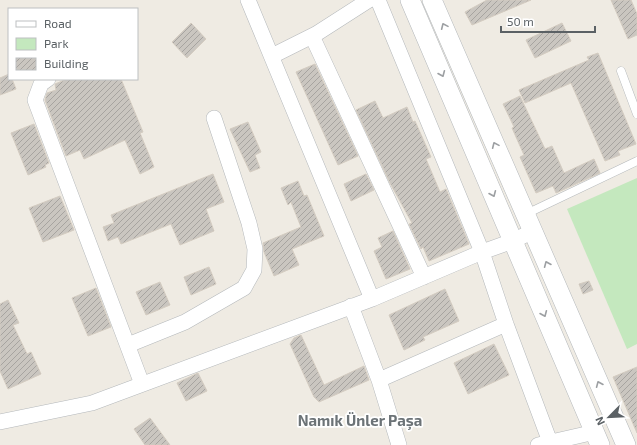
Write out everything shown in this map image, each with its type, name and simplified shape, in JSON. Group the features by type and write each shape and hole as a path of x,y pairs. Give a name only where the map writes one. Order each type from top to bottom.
{"street":[{"path":"248,0 372,298"},
{"path":"272,56 312,36 369,0"},
{"path":"378,0 482,252 544,444 597,439 410,0"},
{"path":"432,0 626,445"},
{"path":"312,36 424,277"},
{"path":"47,80 41,84 35,100 142,384"},
{"path":"128,345 185,322 244,288 254,270 255,249 249,223 214,118"},
{"path":"0,422 92,403 372,298 482,252 513,241 529,223"},
{"path":"350,306 379,380 399,445"},
{"path":"379,380 506,324"}],"lane":[{"path":"621,71 637,114"},
{"path":"529,223 637,161"}],"green space":[{"path":"637,178 637,344 627,349 567,209"}],"building":[{"path":"487,0 531,0 472,25 465,12"},
{"path":"611,0 631,0 637,14 637,35 628,39"},
{"path":"191,23 206,39 187,58 172,42"},
{"path":"562,23 571,41 535,58 526,40"},
{"path":"598,53 636,144 618,151 620,155 605,161 571,83 525,103 519,90 589,60 587,57"},
{"path":"315,64 358,156 338,165 296,72"},
{"path":"8,74 8,80 12,80 16,89 0,95 0,78"},
{"path":"65,80 121,80 143,132 140,133 154,167 140,174 125,140 84,159 80,150 66,156 45,100 47,93 56,90 55,84"},
{"path":"520,96 545,149 552,146 564,173 594,159 600,173 556,193 553,186 536,193 520,157 524,155 512,128 514,127 503,104"},
{"path":"375,101 383,118 407,107 431,157 426,159 440,192 446,189 469,244 429,261 423,247 421,249 409,224 412,223 390,183 356,110"},
{"path":"248,122 261,152 255,155 260,168 250,172 230,129"},
{"path":"34,124 49,163 45,165 46,167 28,175 11,133"},
{"path":"213,174 224,202 206,209 214,231 180,245 171,224 121,244 118,237 108,241 103,227 114,223 111,215"},
{"path":"366,174 374,190 351,201 344,184"},
{"path":"298,181 304,196 307,195 324,236 292,249 299,265 274,276 264,252 263,243 301,227 291,202 288,205 281,188"},
{"path":"60,196 74,230 43,242 29,208"},
{"path":"393,231 410,269 386,279 374,251 382,247 378,238"},
{"path":"209,267 216,284 191,295 184,277"},
{"path":"589,281 593,290 583,294 579,284"},
{"path":"160,282 170,305 146,315 136,292"},
{"path":"96,288 111,327 88,336 72,298"},
{"path":"445,289 459,321 423,337 425,340 404,350 389,315"},
{"path":"8,300 19,323 13,325 27,354 31,352 41,374 8,389 0,371 0,304"},
{"path":"301,335 324,385 364,366 369,380 319,402 314,397 290,344 294,338"},
{"path":"494,344 509,375 468,394 454,363"},
{"path":"637,367 637,433 613,377"},
{"path":"198,373 207,391 186,401 177,383"},
{"path":"150,418 170,445 145,445 134,429"}],"district":[{"name":"Namık Ünler Paşa","path":"360,421"}]}
